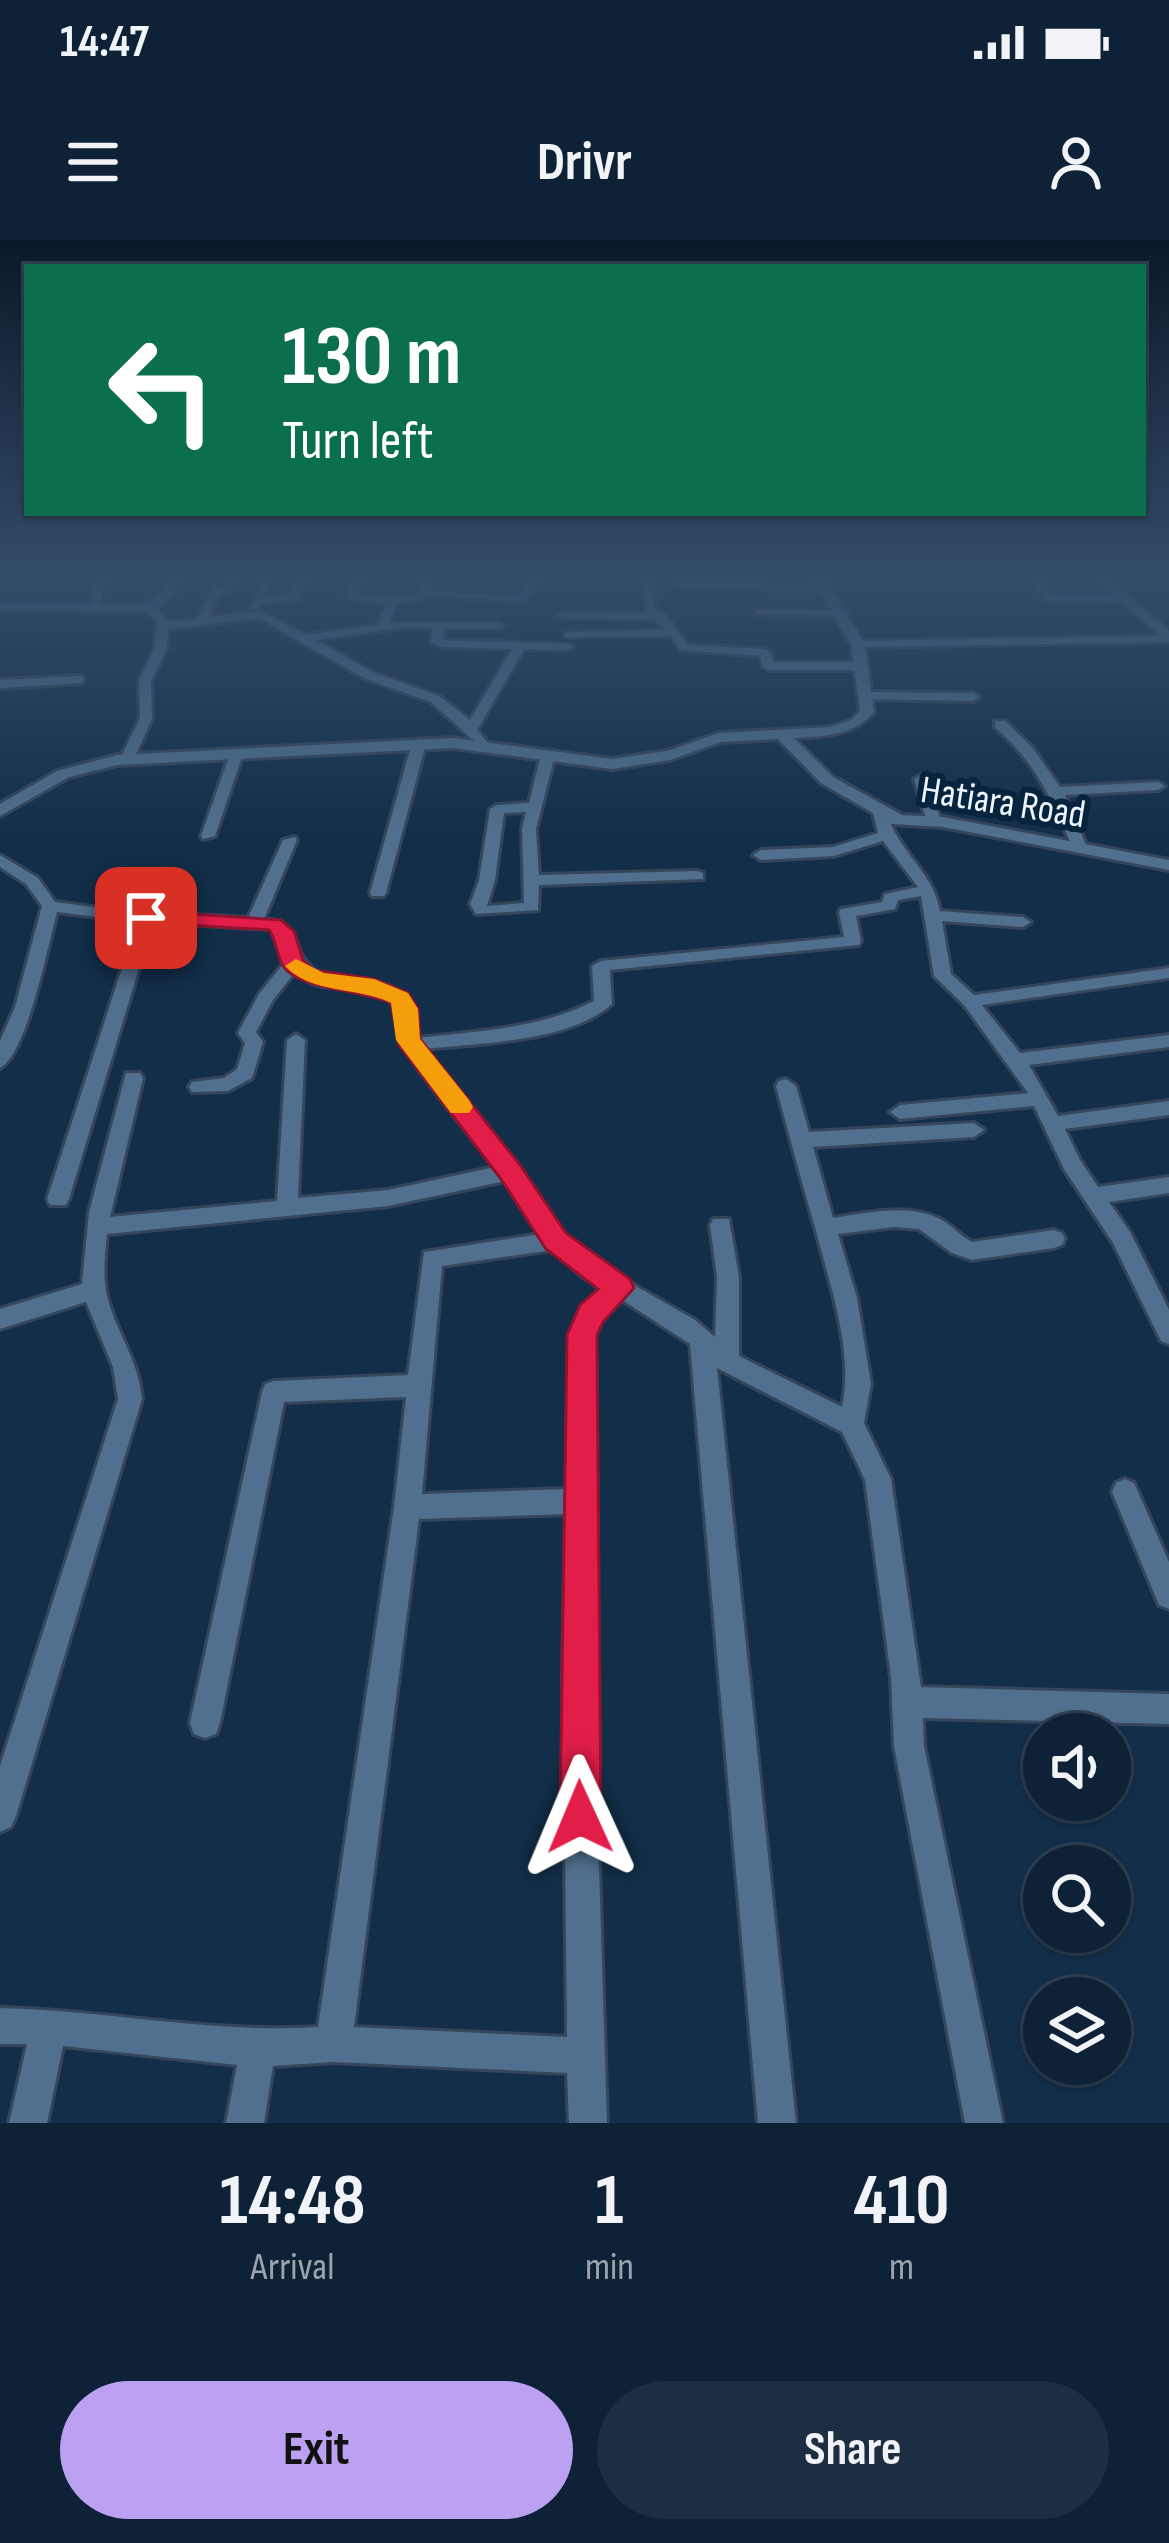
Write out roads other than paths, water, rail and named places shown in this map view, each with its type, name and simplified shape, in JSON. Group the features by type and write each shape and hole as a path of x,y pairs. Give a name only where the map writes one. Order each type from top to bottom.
{"street":[{"path":"127,760 146,718 145,681 154,661"},
{"path":"338,661 436,699 476,736"},
{"path":"476,736 513,661"},
{"path":"767,661 768,666 862,666"},
{"path":"0,811 62,774 127,760 476,736 548,758 624,763 670,755 719,738 832,731 856,723 868,712 861,661"},
{"path":"0,683 79,680"},
{"path":"865,697 973,698"},
{"path":"1000,724 1028,748 1056,790 1078,844"},
{"name":"Hatiara Road","path":"784,736 827,780 898,820 1078,844 1169,865"},
{"path":"378,893 418,742"},
{"path":"208,836 236,754"},
{"path":"534,807 496,809 478,908 532,907 529,829 548,758"},
{"path":"921,778 934,822"},
{"path":"1056,790 1158,786"},
{"path":"880,813 886,835 928,890 943,976 970,1001 1040,1099 1093,1196 1122,1238 1169,1334"},
{"path":"761,855 835,851 886,835"},
{"path":"254,922 290,840"},
{"path":"0,860 32,881 50,906 146,918 254,922 284,931 292,963 319,980 392,992 407,1009 408,1040 416,1045 425,1066 511,1172 556,1241 620,1288 687,1327 728,1362 850,1424 878,1478 909,1746 984,2123"},
{"path":"532,880 697,876"},
{"path":"416,1045 519,1030 586,1013 603,1004 601,967 853,940 847,912 889,906 891,897 928,890"},
{"path":"0,1062 24,1006 50,906"},
{"path":"936,916 1023,922"},
{"path":"58,1199 146,918"},
{"path":"199,1087 228,1084 245,1073 254,1042 247,1034 292,963"},
{"path":"970,1001 1169,974"},
{"path":"287,1210 296,1040"},
{"path":"1015,1060 1169,1041"},
{"path":"0,1816 130,1400 130,1373 94,1290 100,1226 133,1078"},
{"path":"786,1086 844,1298 859,1384 850,1424"},
{"path":"900,1112 1040,1099"},
{"path":"1052,1124 1169,1108"},
{"path":"800,1140 974,1130"},
{"path":"100,1226 388,1198 511,1172"},
{"path":"1093,1196 1169,1185"},
{"path":"825,1227 914,1220 931,1223 962,1250 972,1251 1054,1239"},
{"path":"722,1225 728,1277 728,1362"},
{"path":"334,2044 407,1507 432,1258 556,1241"},
{"path":"588,2123 578,1673 582,1335 590,1314 620,1288"},
{"path":"0,1319 94,1290"},
{"path":"702,1341 777,2123"},
{"path":"205,1723 274,1392 420,1385"},
{"path":"1125,1492 1169,1595"},
{"path":"407,1507 580,1501"},
{"path":"907,1702 1169,1709"},
{"path":"0,2026 258,2049 334,2044 585,2056"},
{"path":"28,2123 49,2027"},
{"path":"245,2123 258,2049"}]}
